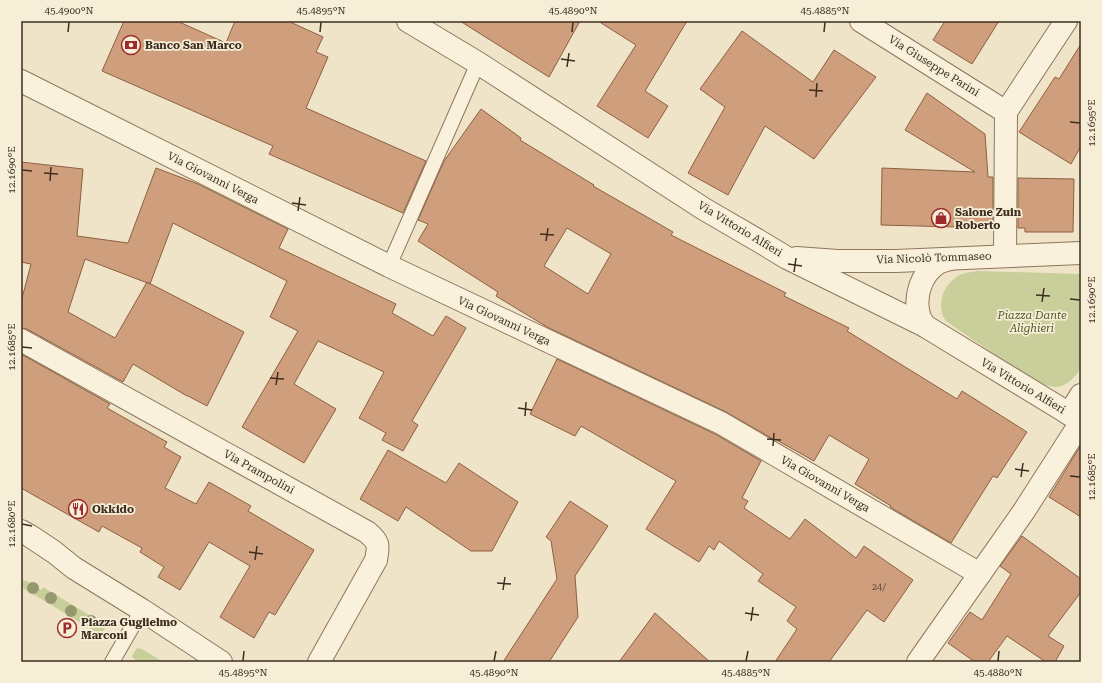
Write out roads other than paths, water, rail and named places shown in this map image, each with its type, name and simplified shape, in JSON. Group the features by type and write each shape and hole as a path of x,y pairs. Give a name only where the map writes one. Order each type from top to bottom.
{"street":[{"name":"Via Vittorio Alfieri","path":"408,21 478,63 704,209 787,258 925,326 1077,419"},
{"name":"Via Giuseppe Parini","path":"861,21 1006,112"},
{"path":"1005,256 1006,112 1066,21"},
{"name":"Via Giovanni Verga","path":"21,81 389,266 721,423 980,574"},
{"name":"Via Nicolò Tommaseo","path":"787,258 838,261 896,261 1081,253"},
{"path":"925,326 920,317 917,306 917,294 921,282 929,270 939,263 952,258"},
{"name":"Via Prampolini","path":"21,340 367,532 376,539 378,549 376,560 319,662"},
{"path":"918,662 1024,511 1077,419 1081,395"},
{"path":"21,531 54,552 74,568 142,610 221,662"},
{"path":"21,549 36,553 74,568"}],"lane":[{"path":"389,266 478,63"},
{"path":"112,662 142,610"}],"place":[{"name":"Banco San Marco","path":"131,45"},
{"name":"Salone Zuin Roberto","path":"941,218"},
{"name":"Okkido","path":"78,509"},
{"name":"Piazza Guglielmo Marconi","path":"67,628"}],"park label":[{"name":"Piazza Dante Alighieri","path":"1032,321"}]}
